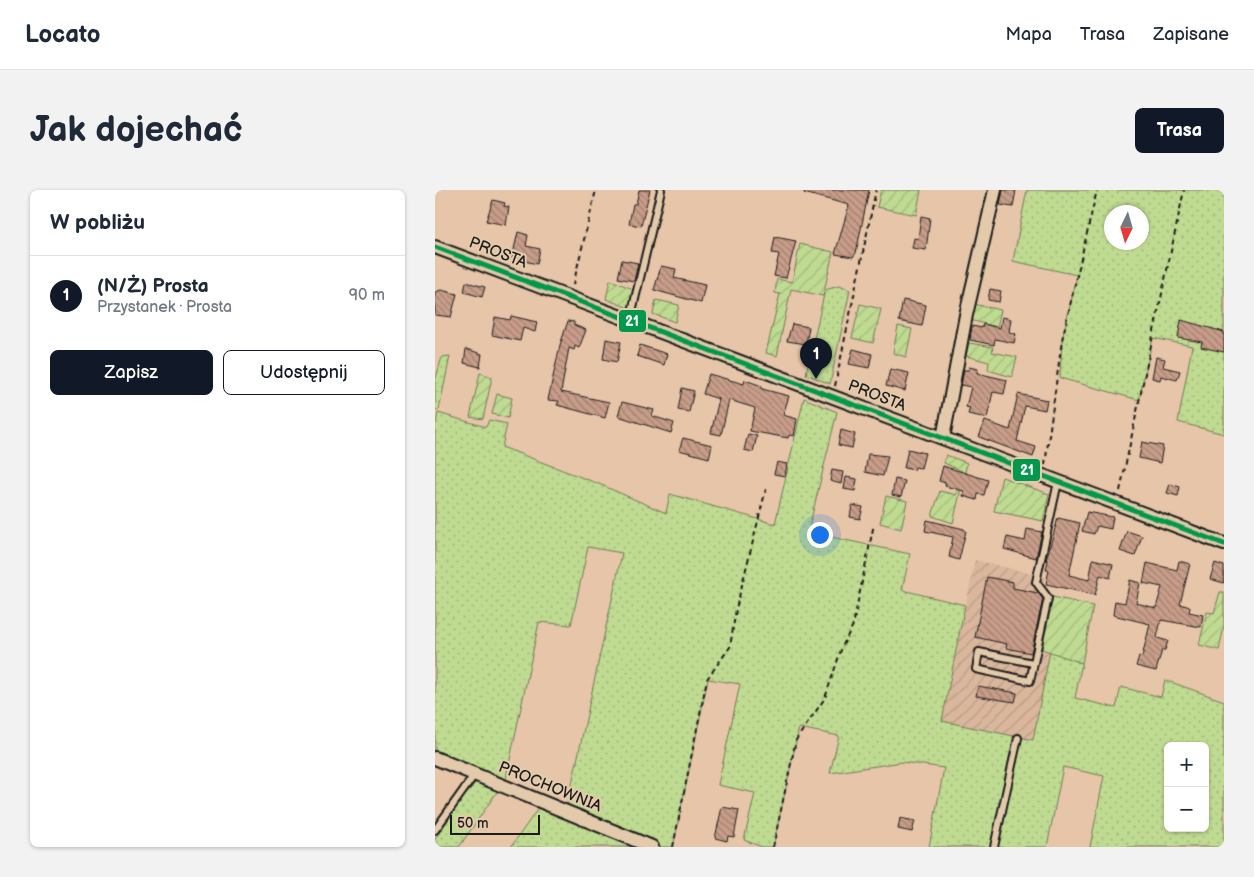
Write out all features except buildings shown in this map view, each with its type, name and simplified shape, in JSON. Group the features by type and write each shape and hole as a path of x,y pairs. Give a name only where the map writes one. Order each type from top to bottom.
{"street":[{"path":"943,438 966,315 995,190"},
{"name":"PROSTA","path":"435,247 1224,544"},
{"name":"PROCHOWNIA","path":"435,758 652,847"}],"lane":[{"path":"630,320 661,190"},
{"path":"1033,663 979,652 976,669 1030,681 1048,598 1037,582 1059,482"},
{"path":"994,847 1018,738"},
{"path":"435,830 475,774"}],"path":[{"path":"570,298 596,190"},
{"path":"833,397 876,190"},
{"path":"1043,476 1062,340 1097,190"},
{"path":"1117,504 1184,190"},
{"path":"673,847 707,679 730,647 736,609 766,489"},
{"path":"773,847 796,740 825,698 841,647 853,625 874,524"}],"shaded area":[{"path":"975,560 1045,577 1042,592 1053,594 1042,649 1050,651 1033,741 942,721"}],"green space":[{"path":"881,190 921,190 916,215 877,207"},
{"path":"1027,190 1224,190 1224,434 1178,422 1192,346 1153,338 1139,400 1060,378 1062,340 1077,275 1013,261"},
{"path":"800,244 833,252 823,296 791,289 777,356 766,353 780,294 775,293 777,279 792,282"},
{"path":"610,280 633,289 629,308 606,299"},
{"path":"839,286 850,290 830,384 806,374 825,290"},
{"path":"656,300 679,305 675,322 653,314"},
{"path":"860,304 881,309 873,343 852,338"},
{"path":"973,304 1001,310 997,327 970,320"},
{"path":"898,326 912,329 906,357 893,353"},
{"path":"969,343 993,347 992,352 1017,357 1012,377 988,370 989,362 966,356"},
{"path":"450,356 439,410 435,410 435,381 442,357"},
{"path":"480,373 492,377 483,419 470,417"},
{"path":"497,394 512,398 508,418 492,414"},
{"path":"804,398 837,412 808,532 910,554 902,590 965,605 942,721 1033,740 1050,651 1082,663 1075,698 1116,708 1121,687 1161,697 1165,680 1224,701 1224,847 1090,847 1104,776 1063,767 1047,847 929,847 944,768 902,762 830,773 839,736 799,728 773,847 762,847 744,840 755,793 718,785 740,684 708,679 673,847 662,847 567,807 622,553 588,547 571,625 539,622 505,783 435,754 435,427 438,413 486,427 489,420 507,424 502,447 599,484 666,513 670,494 775,524"},
{"path":"946,455 967,463 953,523 932,516 940,491 956,495 962,471 944,463"},
{"path":"1002,477 1049,494 1043,521 994,511"},
{"path":"886,496 907,501 901,529 880,523"},
{"path":"1220,592 1224,592 1224,626 1219,650 1199,645 1207,612 1214,613"},
{"path":"1053,597 1093,606 1082,663 1042,649"},
{"path":"479,781 499,789 459,847 435,847 435,839 470,787"},
{"path":"541,804 636,840 631,847 511,847"}],"transit line":[{"name":"21","path":"435,247 1224,544"}],"place":[{"name":"(N/Ż) Prosta","path":"816,379"}]}
